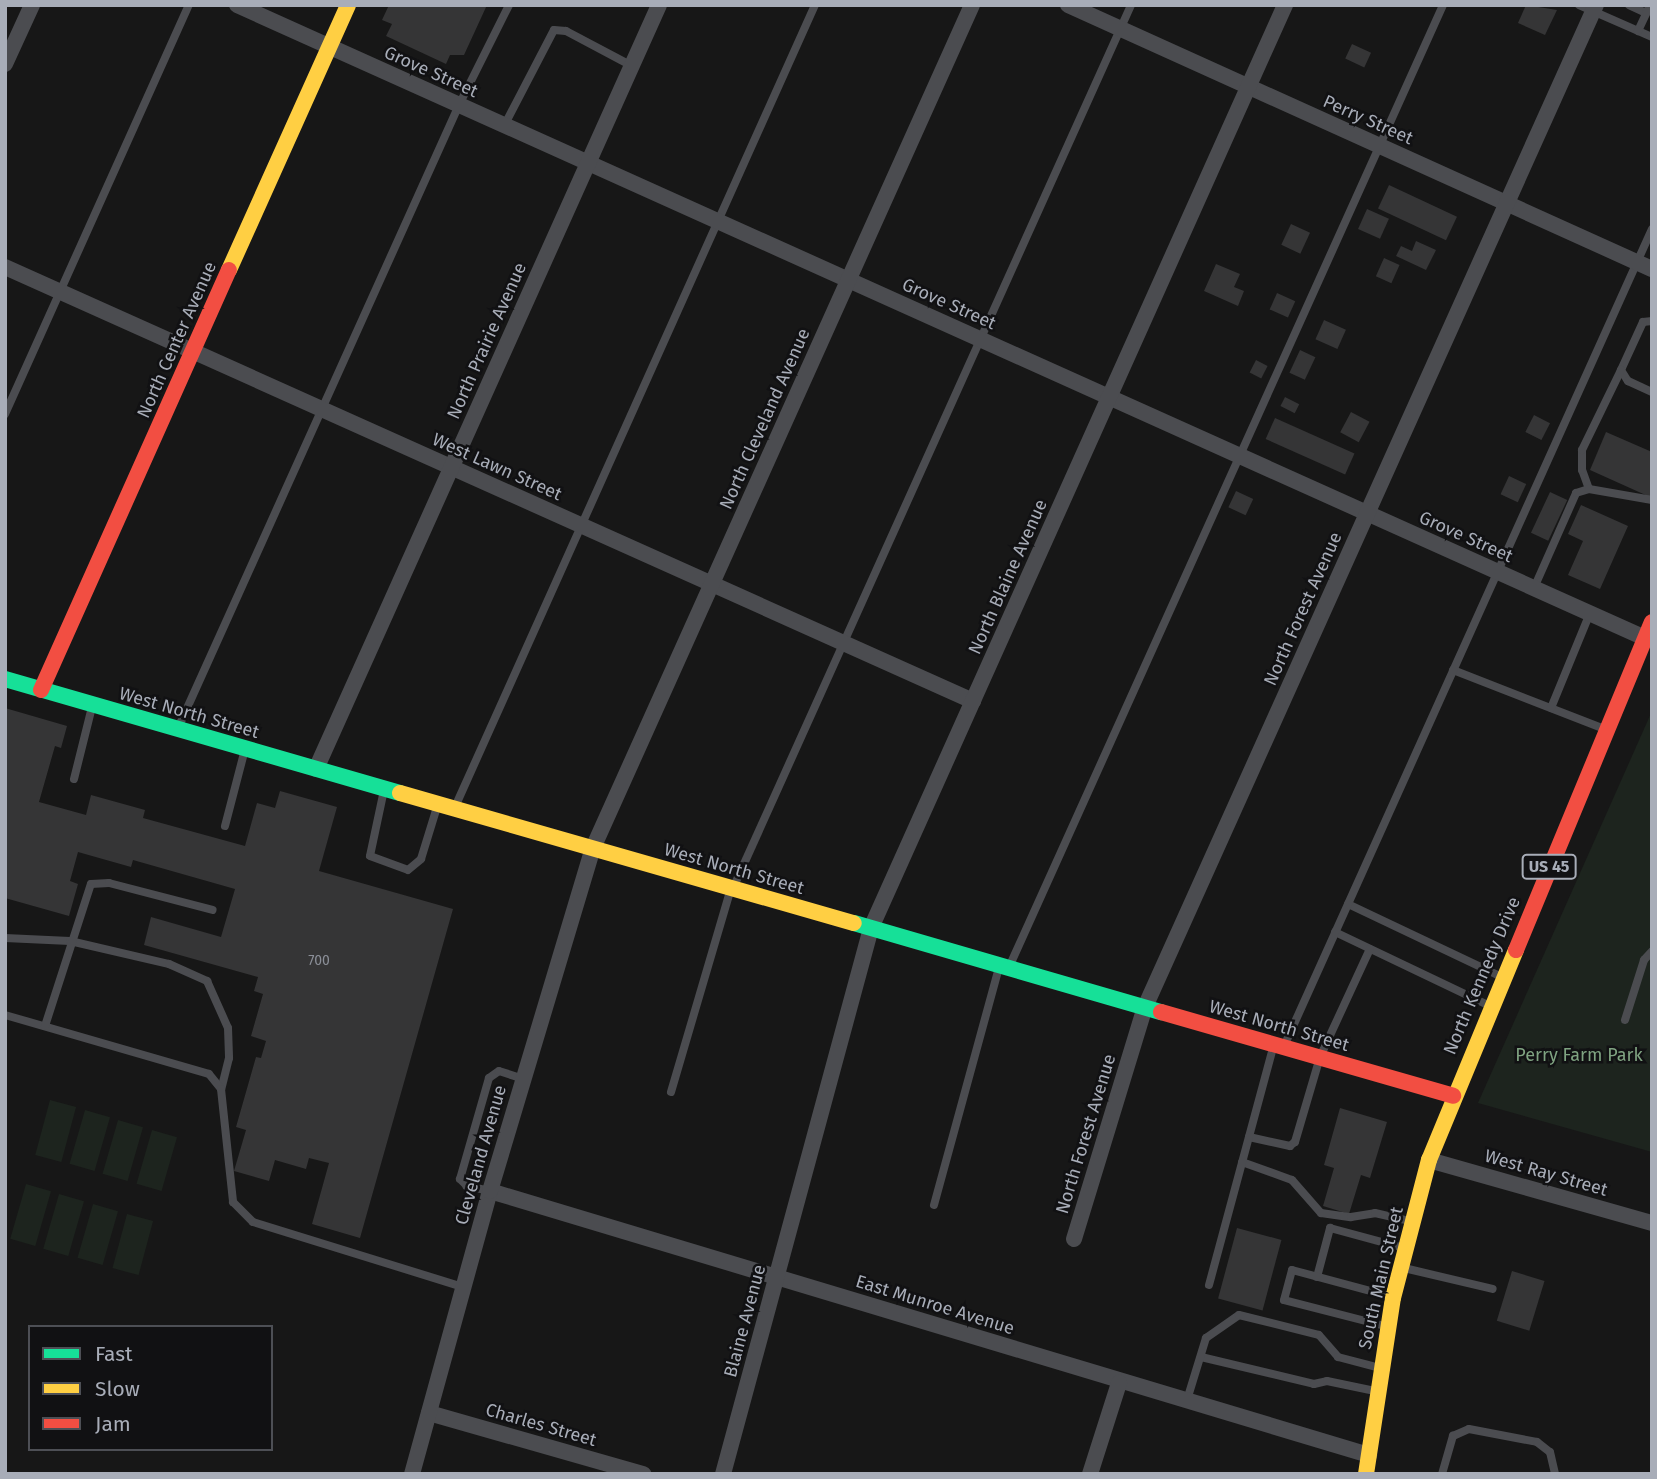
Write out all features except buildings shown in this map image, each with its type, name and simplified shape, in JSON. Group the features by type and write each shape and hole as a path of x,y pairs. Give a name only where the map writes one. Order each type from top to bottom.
{"main road":[{"name":"North Center Avenue","path":"41,690 348,5"},
{"name":"US 45","path":"1645,638 1652,622"},
{"name":"North Kennedy Drive","path":"1453,1096 1645,638"},
{"name":"West North Street","path":"5,679 1453,1096"},
{"name":"South Main Street","path":"1366,1474 1376,1392 1393,1298 1429,1160 1453,1096"}],"street":[{"path":"5,64 32,5"},
{"name":"Grove Street","path":"237,5 1645,638"},
{"name":"North Prairie Avenue","path":"316,769 659,5"},
{"name":"North Cleveland Avenue","path":"593,848 972,5"},
{"name":"Perry Street","path":"1068,5 1644,266"},
{"name":"North Blaine Avenue","path":"805,1178 871,928 1285,5"},
{"name":"North Forest Avenue","path":"1074,1239 1145,1007 1507,204 1589,7"},
{"name":"West Lawn Street","path":"5,267 973,701"},
{"name":"Cleveland Avenue","path":"412,1474 490,1191 593,848"},
{"name":"West Ray Street","path":"1429,1160 1652,1223"},
{"name":"Blaine Avenue","path":"723,1474 805,1178"},
{"name":"East Munroe Avenue","path":"490,1191 778,1276 1119,1383 1369,1455"},
{"path":"1090,1474 1119,1383"},
{"name":"Charles Street","path":"429,1413 637,1473"}],"lane":[{"path":"5,414 189,5"},
{"path":"178,729 459,105 509,5"},
{"path":"385,789 370,856 408,870 421,859 581,526 816,5"},
{"path":"671,1092 732,888 1131,5"},
{"path":"934,1205 1004,967 1443,5"},
{"path":"1629,5 1648,9 1638,31"},
{"path":"1589,7 1652,37"},
{"path":"505,125 554,30 566,31 632,66"},
{"path":"1209,1285 1249,1137 1279,1046 1348,904 1497,572 1644,266 1652,229"},
{"path":"1589,489 1582,470 1582,450 1643,322 1652,321"},
{"path":"1621,370 1628,381 1652,392"},
{"path":"1534,589 1576,493 1589,489 1652,500"},
{"path":"1551,708 1590,613"},
{"path":"1453,670 1606,730"},
{"path":"74,779 93,705"},
{"path":"225,827 245,749"},
{"path":"45,1026 70,941 91,884 109,883 212,910"},
{"path":"1348,904 1502,977"},
{"path":"1335,932 1490,1006"},
{"path":"5,938 70,941 169,964 207,981 228,1028 229,1058 220,1089 229,1188 233,1202 253,1222 464,1287"},
{"path":"1249,1137 1276,1144 1295,1142 1320,1057 1370,949"},
{"path":"1625,1020 1644,960 1652,951"},
{"path":"5,1015 209,1074 220,1089"},
{"path":"490,1191 467,1186 460,1179 489,1078 499,1071 524,1079"},
{"path":"1242,1162 1292,1180 1321,1213 1351,1217 1375,1213 1413,1222"},
{"path":"1317,1276 1330,1228 1406,1248"},
{"path":"1402,1268 1493,1289"},
{"path":"1388,1327 1284,1300 1292,1270 1393,1298"},
{"path":"1186,1403 1200,1357 1212,1330 1248,1314 1319,1335 1331,1343 1338,1357 1380,1368"},
{"path":"1200,1357 1314,1384 1327,1381 1376,1392"},
{"path":"1443,1474 1453,1436 1469,1429 1537,1442 1550,1452 1555,1474"}],"green space":[{"name":"Perry Farm Park","path":"1652,711 1652,1152 1478,1103"},
{"path":"50,1100 76,1107 61,1162 35,1155"},
{"path":"85,1110 110,1117 95,1171 70,1164"},
{"path":"118,1120 143,1127 128,1181 103,1174"},
{"path":"152,1130 177,1137 162,1191 137,1184"},
{"path":"26,1184 51,1191 35,1246 10,1239"},
{"path":"59,1194 84,1201 68,1256 43,1249"},
{"path":"93,1204 118,1211 103,1265 78,1258"},
{"path":"127,1214 153,1221 139,1275 113,1268"}],"traffic: fast":[{"path":"5,679 400,793"},
{"path":"854,923 1161,1012"}],"traffic: slow":[{"path":"229,270 348,5"},
{"path":"400,793 854,923"},
{"path":"1366,1474 1393,1298 1429,1160 1516,950"}],"traffic: jam":[{"path":"41,690 229,270"},
{"path":"1516,950 1652,622"},
{"path":"1161,1012 1453,1096"}]}
